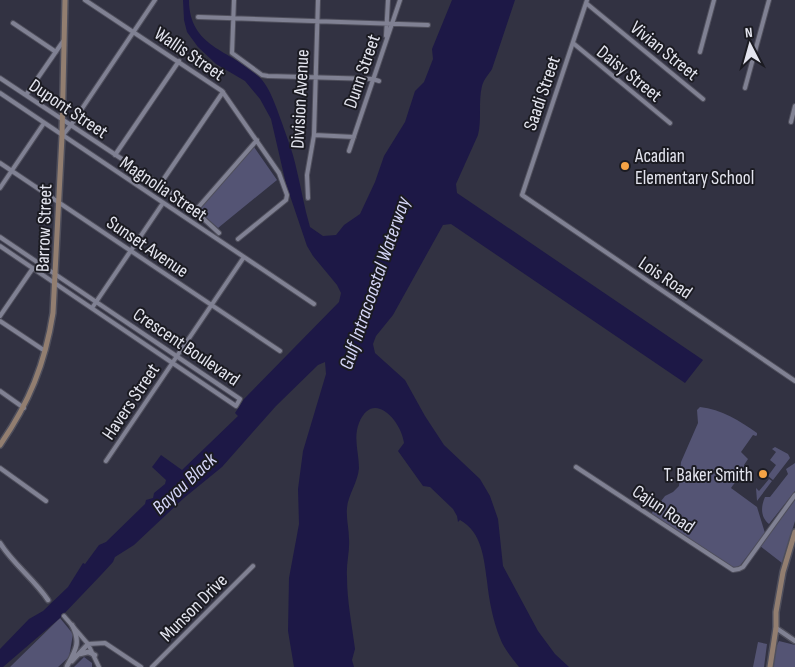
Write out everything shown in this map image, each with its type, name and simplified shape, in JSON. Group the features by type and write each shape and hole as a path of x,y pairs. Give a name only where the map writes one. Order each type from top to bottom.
{"main road":[{"name":"Barrow Street","path":"0,445 24,408 38,374 53,313 56,284 62,136 65,0"},
{"path":"770,667 776,628 776,612 783,572 795,532"}],"street":[{"path":"62,136 155,0"},
{"path":"234,0 232,53 262,75 373,79 379,81"},
{"name":"Division Avenue","path":"308,198 308,175 314,135 318,0"},
{"path":"386,40 388,0"},
{"name":"Dunn Street","path":"349,151 400,0"},
{"path":"700,52 714,0"},
{"path":"744,88 769,0"},
{"name":"Wallis Street","path":"88,1 223,92 279,173 287,195 286,200 238,239"},
{"name":"Saadi Street","path":"522,195 587,2"},
{"name":"Vivian Street","path":"587,2 703,99"},
{"path":"198,16 428,24"},
{"path":"13,23 56,52"},
{"path":"26,95 64,40"},
{"name":"Daisy Street","path":"573,43 670,123"},
{"path":"115,155 179,61"},
{"name":"Dupont Street","path":"0,78 158,183 195,211 219,233"},
{"path":"158,183 163,180 223,92"},
{"name":"Magnolia Street","path":"0,93 314,304"},
{"path":"791,122 795,106"},
{"path":"0,188 44,123"},
{"path":"314,135 354,137"},
{"path":"195,211 257,140"},
{"name":"Sunset Avenue","path":"0,163 280,351"},
{"name":"Lois Road","path":"522,195 795,381"},
{"path":"92,308 163,203"},
{"name":"Crescent Boulevard","path":"0,237 240,399 236,406 0,246"},
{"name":"Havers Street","path":"106,461 244,257"},
{"path":"0,316 33,268"},
{"path":"0,321 45,351"},
{"path":"0,392 24,408"},
{"name":"Cajun Road","path":"576,467 653,516 730,569 736,570 743,567 795,495"},
{"path":"0,468 46,501"},
{"path":"0,543 48,600"},
{"name":"Munson Drive","path":"152,667 253,566"},
{"path":"64,616 88,644 95,655 99,667"},
{"path":"67,666 76,650 77,642 72,625"},
{"path":"776,628 795,640"},
{"path":"67,666 88,644 104,643 141,667"},
{"path":"79,654 88,652 95,655"}],"shaded area":[{"path":"254,147 277,180 218,228 198,210"},
{"path":"700,407 723,413 757,433 756,436 753,435 741,452 748,459 744,465 746,467 731,488 757,507 765,533 739,567 734,568 651,514 665,496 679,486 681,462 698,423 697,410"},
{"path":"775,447 788,454 790,458 773,480 768,476 776,465 770,460 776,452 772,449"},
{"path":"795,463 795,491 769,524 764,518 762,511 765,497 770,497 788,474 786,469"},
{"path":"769,479 772,481 757,501 756,488 759,491"},
{"path":"795,500 795,521 782,563 760,546"},
{"path":"60,618 73,634 69,657 58,667 10,667"},
{"path":"779,641 795,645 795,667 773,667 776,647"},
{"path":"758,642 767,644 764,667 753,667"},
{"path":"84,657 92,663 92,667 74,667"}],"water":[{"path":"183,0 189,0 191,17 198,31 207,41 255,73 268,89 277,108 293,156 310,227 323,236 336,235 344,225 360,214 375,182 384,156 405,122 415,91 424,82 433,59 432,49 452,0 515,0 492,69 482,86 478,135 456,184 457,193 703,360 685,383 451,224 443,225 393,315 376,336 373,344 375,353 405,380 444,445 480,479 490,496 498,519 503,566 538,631 555,654 569,667 519,667 511,657 495,625 483,555 477,539 467,525 460,520 458,522 453,509 430,487 423,486 398,451 404,443 393,418 379,408 372,408 365,413 357,429 356,440 359,468 347,508 349,544 347,586 355,649 352,660 354,667 294,667 288,631 289,578 299,524 298,489 303,451 326,374 325,362 318,365 276,406 222,467 184,498 134,545 115,557 113,562 60,618 3,667 0,667 0,649 29,619 43,611 68,587 83,563 85,564 99,545 106,542 145,504 146,500 153,498 154,493 165,484 166,480 152,467 161,455 182,470 238,416 235,413 244,399 339,302 341,293 337,285 307,246 286,184 271,119 260,99 245,81 216,64 198,47 187,32"}],"place":[{"name":"Acadian Elementary School","path":"625,166"},
{"name":"T. Baker Smith","path":"763,474"}],"water label":[{"name":"Gulf Intracoastal Waterway","path":"374,283"},
{"name":"Bayou Black","path":"184,483"}]}
